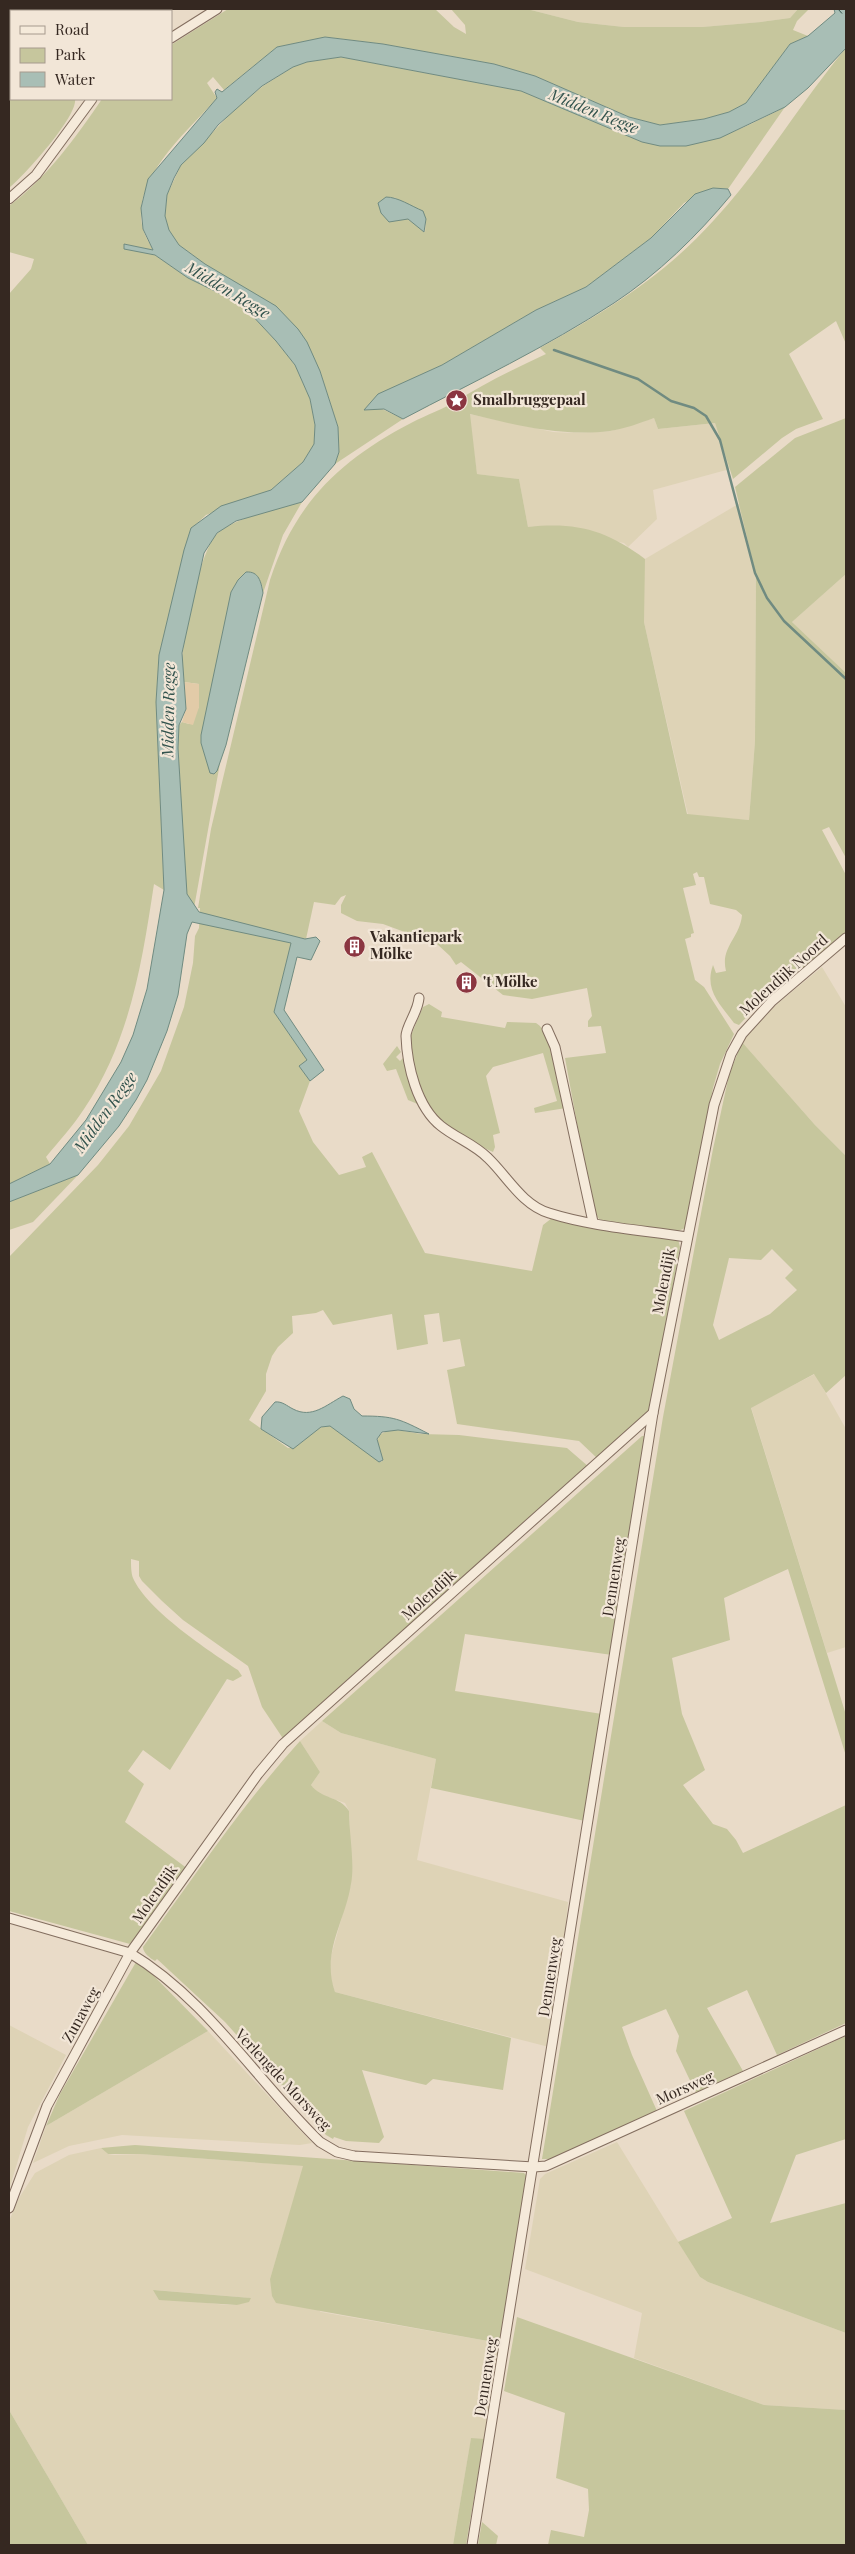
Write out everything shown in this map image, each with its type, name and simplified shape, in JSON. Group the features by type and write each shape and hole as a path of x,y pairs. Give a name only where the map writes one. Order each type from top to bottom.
{"street":[{"path":"172,37 217,9"},
{"path":"9,199 36,175 91,100"},
{"name":"Molendijk Noord","path":"742,1034 772,1001 846,938"},
{"name":"Molendijk","path":"419,998 418,1010 406,1036 416,1092 428,1113 440,1125 488,1158 524,1198 536,1208 548,1213 593,1222 687,1237"},
{"path":"547,1029 555,1047 593,1222"},
{"name":"Molendijk","path":"130,1953 258,1774 283,1744 653,1413 714,1105 731,1054 742,1034"},
{"name":"Dennenweg","path":"472,2545 534,2167 653,1413"},
{"path":"9,1918 130,1953"},
{"name":"Verlengde Morsweg","path":"130,1953 153,1969 187,1998 309,2130 331,2149 354,2156 534,2167"},
{"name":"Zunaweg","path":"9,2208 42,2115 130,1953"},
{"name":"Morsweg","path":"534,2167 551,2164 846,2030"}],"shaded area":[{"path":"527,9 798,9 790,18 761,22 702,27 624,27 578,22"},
{"path":"469,414 553,432 575,433 611,431 654,418 658,429 715,423 730,469 653,490 657,519 628,547 624,543 542,526 528,527 519,479 477,474"},
{"path":"740,503 756,575 755,741 749,820 688,815 644,622 642,589 645,559"},
{"path":"846,574 846,673 792,622"},
{"path":"822,967 846,1007 846,1156 815,1125 742,1042 748,1032 776,1005"},
{"path":"815,1374 846,1429 846,1647 827,1653 751,1407"},
{"path":"322,1721 341,1733 436,1759 417,1860 568,1902 561,1973 549,2047 335,1992 329,1975 331,1956 351,1884 349,1811 345,1803 316,1793 311,1785 320,1772 300,1741"},
{"path":"9,2025 66,2055 28,2127 9,2190"},
{"path":"208,2031 312,2143 300,2145 122,2135 69,2146 33,2163 46,2126"},
{"path":"617,2142 700,2277 708,2282 846,2333 846,2410 764,2405 634,2358 642,2313 525,2269 540,2179 545,2174"},
{"path":"101,2148 108,2154 114,2155 140,2154 304,2166 270,2279 321,2312 488,2341 499,2355 484,2439 471,2439 453,2545 88,2545 9,2410 9,2221 19,2198 35,2173 69,2155","holes":["154,2290 250,2298 237,2305 227,2305 188,2301"]}],"green space":[{"path":"9,9 160,9 10,10 9,53"},
{"path":"228,9 435,9 454,27 466,34 465,25 451,9 527,9 578,22 624,27 702,27 790,18 798,9 809,9 797,21 793,30 808,36 790,44 746,103 729,112 704,119 660,125 629,117 535,76 494,64 383,44 326,37 277,47 224,90 213,77 207,83 217,98 177,141 153,175 145,192 141,211 143,229 153,250 124,244 155,255 188,278 235,301 248,311 295,365 310,399 315,425 314,444 303,462 271,490 206,515 191,529 159,655 156,702 164,890 154,884 139,972 132,1001 113,1056 100,1083 80,1115 46,1157 50,1164 9,1184 9,294 31,269 34,259 9,252 9,206 48,170 101,100 172,100 172,44"},
{"path":"846,48 846,344 836,321 789,354 823,419 796,429 782,438 733,479 715,423 658,429 654,418 610,431 574,432 521,426 470,414 477,474 519,479 528,527 561,526 590,530 617,541 645,559 644,622 687,814 749,820 755,741 756,575 735,487 795,438 846,418 846,574 792,622 846,673 846,858 829,827 822,830 846,875 846,932 760,1003 739,1025 734,1023 715,996 712,989 711,974 713,965 716,973 726,971 726,955 738,930 742,915 736,910 710,904 704,877 699,877 697,872 693,874 696,885 683,888 694,933 691,934 691,937 685,939 695,980 704,987 734,1034 720,1064 713,1088 685,1228 676,1232 608,1223 599,1219 593,1211 565,1058 606,1053 601,1026 588,1027 588,1021 592,1016 587,988 532,999 503,995 461,962 456,965 450,956 437,944 383,924 357,921 341,913 341,905 346,895 341,897 335,905 314,902 306,939 293,936 274,1012 307,1060 299,1066 310,1081 299,1111 313,1142 339,1175 366,1167 362,1157 372,1152 425,1253 532,1271 543,1225 552,1218 678,1239 680,1247 652,1402 647,1413 598,1459 579,1441 457,1424 447,1370 465,1366 460,1339 443,1342 439,1313 424,1315 428,1344 397,1350 392,1314 333,1325 323,1310 316,1313 292,1316 293,1333 278,1347 272,1356 266,1374 266,1391 249,1420 288,1448 300,1444 318,1428 330,1426 381,1462 383,1460 377,1444 379,1435 389,1430 398,1430 421,1434 459,1435 567,1448 589,1467 284,1740 262,1707 248,1666 183,1620 162,1601 139,1576 139,1561 131,1559 133,1578 151,1603 180,1629 238,1670 242,1676 233,1681 227,1679 170,1770 143,1750 128,1771 144,1784 125,1822 188,1869 130,1944 9,1911 9,1257 98,1165 129,1126 161,1071 184,1007 193,963 195,936 199,928 200,908 198,908 211,829 270,580 280,553 307,506 323,486 363,452 411,423 448,406 512,370 546,354 540,348 633,292 675,259 732,200"},
{"path":"341,57 521,91 642,142 662,145 681,145 716,138 750,125 785,107 728,189 713,188 684,203 651,238 586,287 536,310 442,365 378,395 365,410 380,408 403,419 335,464 339,452 338,427 320,371 205,264 179,245 169,230 165,216 167,195 181,165 237,107 263,86 293,67 307,62","holes":["394,197 426,219 425,232 408,219"]},
{"path":"9,69 10,100 75,100 74,107 68,118 49,145 9,188"},
{"path":"302,502 283,535 263,593 262,585 246,572 238,580 231,592 217,771 220,763 194,908 187,894 185,876 178,748 179,725 182,722 189,724 199,707 199,684 184,682 182,664 189,614 199,573 205,555 219,532 248,517"},
{"path":"429,1004 442,1012 441,1017 505,1028 507,1022 536,1023 543,1029 553,1049 566,1108 535,1113 534,1108 557,1101 543,1053 493,1067 486,1076 500,1133 493,1135 495,1147 493,1152 473,1143 444,1123 432,1113 418,1090 409,1040 423,1007"},
{"path":"742,1042 815,1125 846,1156 846,1375 826,1393 814,1374 751,1408 846,1715 846,1756 788,1569 724,1598 730,1640 672,1658 682,1714 705,1770 683,1785 713,1824 727,1829 743,1853 846,1805 846,2023 777,2055 747,1990 707,2008 743,2071 696,2093 676,2051 679,2036 666,2009 622,2027 632,2055 657,2111 550,2159 542,2159 663,1417 713,1149 729,1075","holes":["772,1249 793,1270 785,1278 797,1290 770,1314 719,1340 713,1325 729,1258 761,1260"]},
{"path":"397,1046 401,1052 396,1057 400,1061 405,1056 420,1105 408,1100 396,1069 387,1071 383,1064"},
{"path":"78,1175 33,1222 9,1230 9,1202"},
{"path":"642,1436 646,1436 612,1655 465,1634 455,1691 602,1714 585,1821 431,1788 436,1759 341,1733 322,1721"},
{"path":"300,1741 320,1772 311,1785 320,1793 341,1803 349,1811 352,1876 348,1898 332,1950 331,1977 335,1992 511,2038 503,2090 433,2079 426,2085 362,2070 384,2137 379,2143 346,2141 334,2137 333,2139 326,2135 225,2022 157,1959 155,1961 149,1957 143,1949 238,1816"},
{"path":"136,1962 148,1970 208,2031 46,2126 60,2094"},
{"path":"846,2036 846,2139 796,2155 770,2223 846,2203 846,2333 708,2282 700,2277 678,2242 732,2218 684,2111"},
{"path":"135,2145 524,2173 528,2177 499,2355 488,2341 276,2303 272,2296 270,2279 303,2166 140,2154 108,2154 101,2148"},
{"path":"153,2290 251,2298 249,2302 237,2305 159,2300"},
{"path":"517,2317 764,2405 846,2410 846,2545 548,2545 551,2530 584,2537 589,2510 588,2489 556,2478 565,2413 504,2391"},
{"path":"9,2410 88,2545 9,2545"},
{"path":"471,2438 484,2439 466,2545 453,2545"},
{"path":"482,2522 498,2536 496,2545 478,2545"}],"sand":[{"path":"184,682 199,684 199,707 193,725 182,722 186,709"}],"water":[{"name":"Midden Regge","path":"834,9 846,9 846,48 808,88 785,107 720,138 686,146 660,146 642,142 521,91 341,57 307,62 293,67 262,86 218,125 204,143 181,165 167,195 165,216 169,230 179,245 205,264 276,306 298,329 307,342 320,371 338,427 339,452 335,464 302,502 236,521 217,533 204,553 182,653 186,709 179,725 178,748 187,894 199,912 305,939 316,937 320,941 311,960 297,957 284,1010 324,1070 310,1081 299,1066 307,1060 274,1012 291,943 192,922 187,934 178,995 167,1031 147,1080 136,1100 119,1126 78,1175 9,1202 9,1184 50,1164 86,1120 121,1062 133,1035 147,989 164,890 156,702 159,655 191,528 221,506 271,490 303,462 314,444 315,425 310,399 295,365 248,311 235,301 188,278 155,255 124,249 124,244 153,250 143,229 141,208 148,179 217,98 215,92 217,89 222,92 277,47 325,37 383,44 494,64 535,76 629,117 660,125 704,119 729,112 746,103 790,44 808,36 835,13"},
{"path":"713,188 728,189 731,195 705,225 646,280 589,319 403,419 384,409 364,410 378,394 442,365 536,310 586,287 651,238 695,194"},
{"path":"386,197 400,200 423,211 426,219 424,232 408,219 389,222 381,213 378,203"},
{"path":"246,572 257,575 263,593 226,745 217,771 214,774 210,773 201,743 201,735 231,592 238,580"},
{"path":"343,1396 350,1399 354,1409 362,1416 397,1419 429,1434 398,1430 382,1432 377,1439 383,1460 379,1462 330,1426 321,1427 293,1449 261,1429 262,1417 275,1402 282,1403 300,1412 313,1412"}],"waterway":[{"path":"554,350 638,379 671,401 694,408 706,416 720,440 755,573 767,598 784,621 846,679"}],"ferry route":[{"path":"838,9 846,18"}],"place":[{"name":"Smalbruggepaal","path":"457,400"},
{"name":"Vakantiepark Mölke","path":"354,946"},
{"name":"'t Mölke","path":"467,982"}]}
